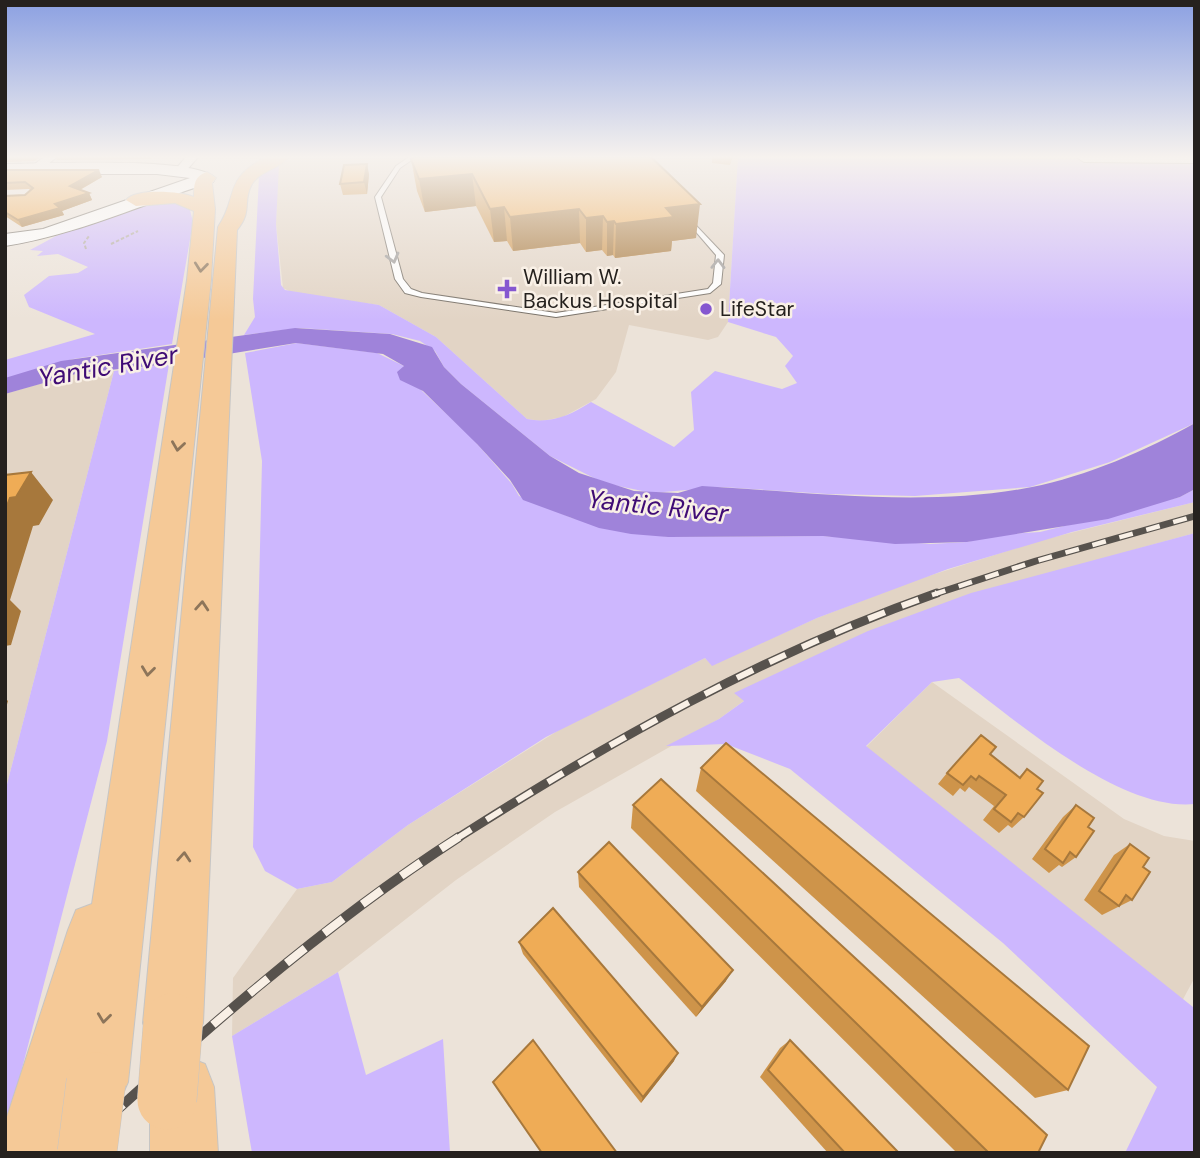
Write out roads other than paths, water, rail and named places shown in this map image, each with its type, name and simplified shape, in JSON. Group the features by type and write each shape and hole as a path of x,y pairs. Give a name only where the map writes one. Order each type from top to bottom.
{"highway":[{"path":"174,1123 203,375 194,325 205,211"},
{"path":"51,1144 96,1082 133,788 203,375 224,320 227,211"},
{"path":"228,227 237,217 237,211"},
{"path":"51,1144 90,954 133,788"}],"main road":[{"path":"5,254 106,211"},
{"path":"5,240 47,234"}],"lane":[{"path":"382,211 399,279 408,291 556,315 710,291 717,284 720,255 680,211"}],"water":[{"name":"Yantic River","path":"295,328 390,334 432,347 444,367 461,384 550,456 579,473 634,491 678,493 702,486 867,497 951,497 992,493 1032,487 1094,469 1157,443 1195,423 1195,489 1180,497 1108,519 967,542 895,544 823,536 668,537 599,528 523,500 510,480 477,444 423,391 400,380 397,372 404,366 383,354 296,343 160,365 79,373 5,394 5,378 61,361"}],"railway":[{"path":"932,595 1036,561 1195,516"},
{"path":"456,839 571,768 689,702 811,643 937,593"},
{"path":"70,1153 210,1027 306,947 456,839"}],"place":[{"name":"William W. Backus Hospital","path":"507,289"},
{"name":"LifeStar","path":"706,309"}]}
